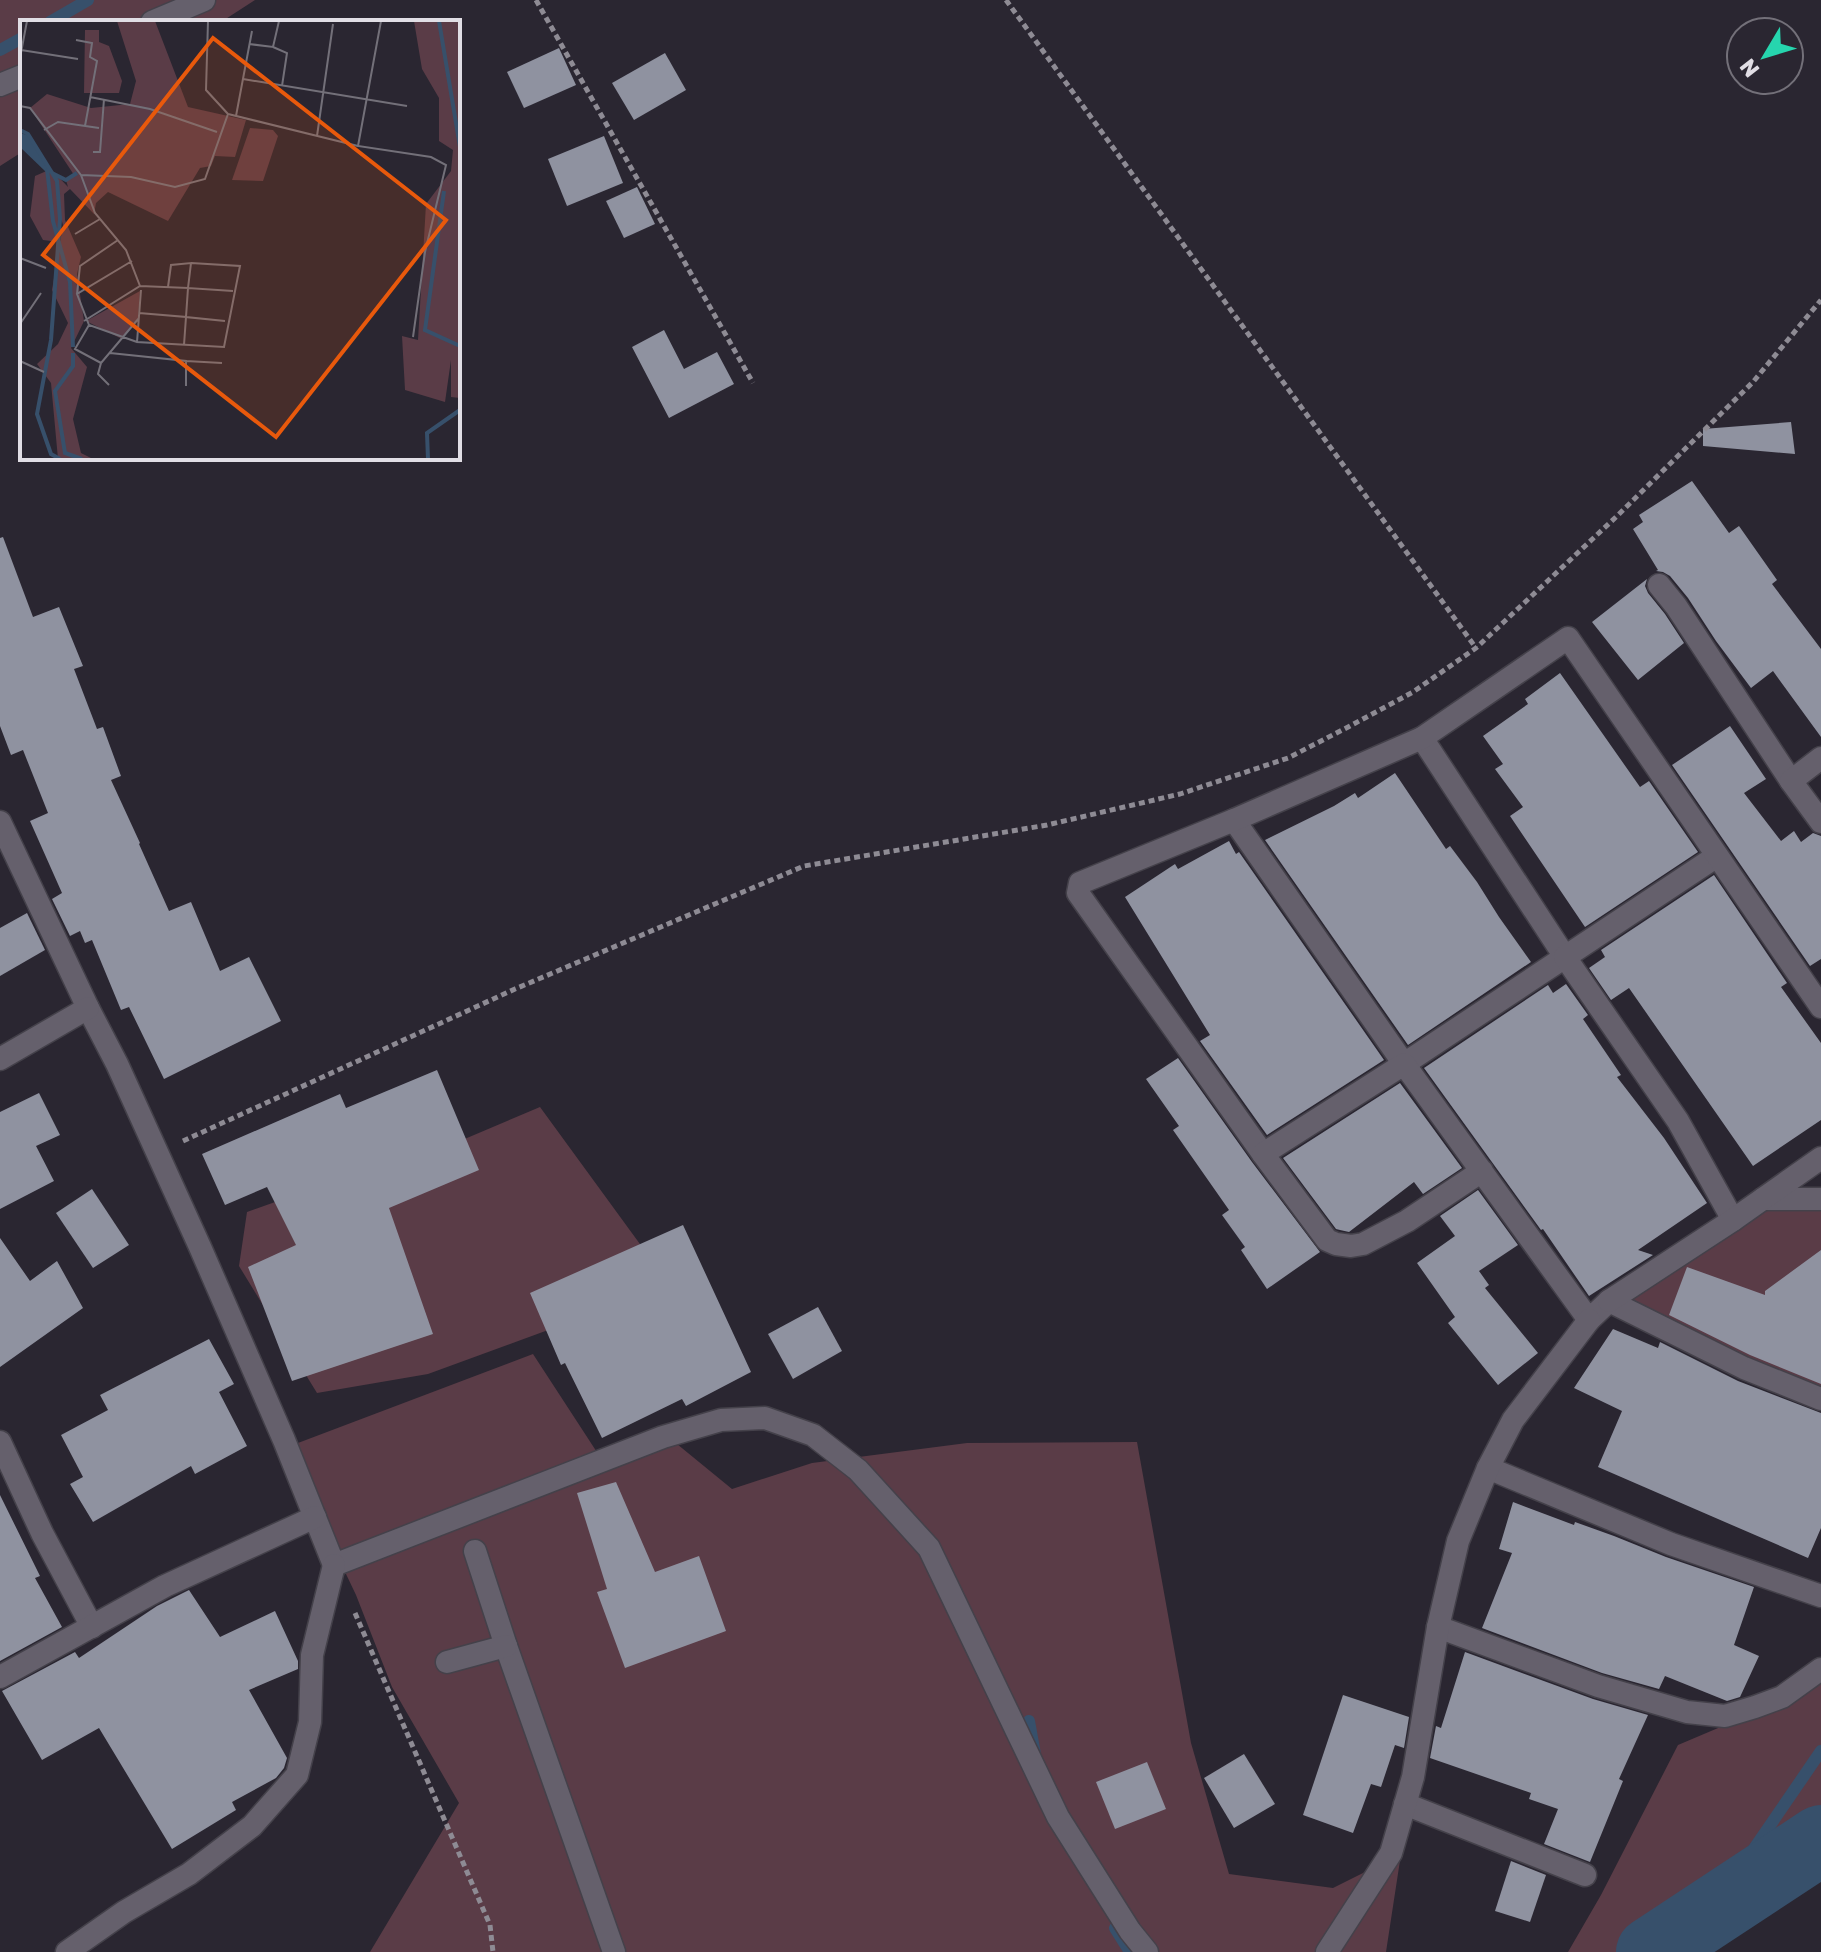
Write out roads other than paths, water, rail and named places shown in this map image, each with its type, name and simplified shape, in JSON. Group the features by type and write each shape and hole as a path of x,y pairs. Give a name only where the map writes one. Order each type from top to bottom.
{"street":[{"path":"157,20 204,0"},
{"path":"0,85 20,77"},
{"path":"1659,585 1821,822"},
{"path":"1482,1171 1407,1221 1363,1244 1351,1246 1327,1240 1078,893 1080,883 1422,738 1568,638 1821,1007"},
{"path":"1422,738 1565,957 1678,1121 1733,1220"},
{"path":"1791,781 1821,758"},
{"path":"1234,820 1404,1064 1589,1320"},
{"path":"0,822 117,1064 230,1316 334,1565 312,1655 310,1722 297,1775 252,1826 189,1874 124,1912 67,1952"},
{"path":"1263,1154 1717,856"},
{"path":"0,1059 88,1008"},
{"path":"1327,1952 1391,1853 1413,1777 1438,1627 1458,1541 1488,1468 1513,1420 1589,1320 1609,1301 1821,1158"},
{"path":"1763,1199 1821,1199"},
{"path":"1609,1301 1744,1368 1821,1399"},
{"path":"334,1565 663,1437 721,1420 765,1418 813,1435 858,1470 929,1548 1058,1817 1130,1931 1147,1952"},
{"path":"0,1442 42,1533 92,1627"},
{"path":"1488,1468 1671,1544 1821,1596"},
{"path":"0,1677 165,1586 315,1517"},
{"path":"475,1551 614,1952"},
{"path":"1438,1627 1598,1686 1687,1712 1725,1716 1755,1707 1782,1697 1821,1669"},
{"path":"447,1662 506,1646"},
{"path":"1405,1804 1585,1875"}],"waterway":[{"path":"53,20 88,0"},
{"path":"0,50 20,39"},
{"path":"1029,1721 1035,1754"},
{"path":"1663,1952 1738,1872 1821,1751"},
{"path":"1651,1952 1821,1840"},
{"path":"1115,1928 1130,1952"}]}
